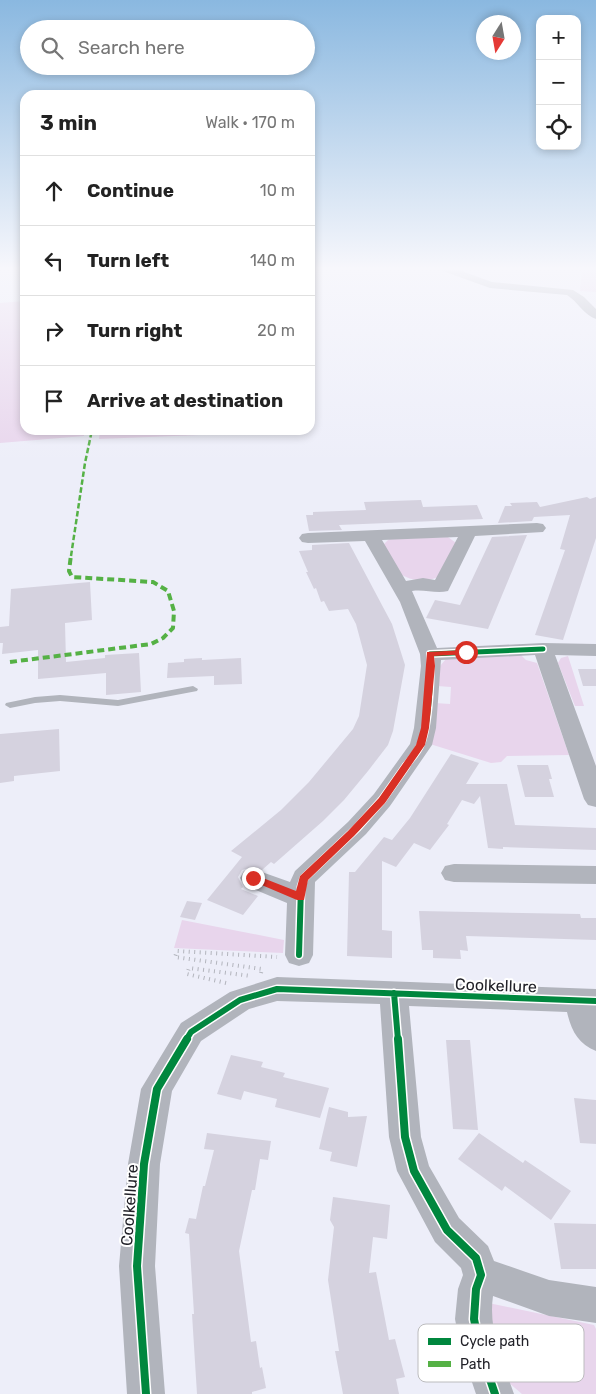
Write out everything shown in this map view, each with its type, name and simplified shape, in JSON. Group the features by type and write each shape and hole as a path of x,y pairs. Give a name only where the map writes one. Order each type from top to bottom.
{"street":[{"path":"308,538 536,528"},
{"path":"401,587 423,584 440,587 469,531"},
{"path":"293,956 304,878 351,834 382,800 421,745 425,728 431,666 430,654 401,587 371,536"},
{"path":"543,650 596,799"},
{"path":"430,654 596,650"},
{"path":"454,873 596,876"},
{"path":"253,878 300,897"},
{"name":"Coolkellure","path":"146,1394 137,1266 144,1164 158,1089 191,1032 240,1000 277,989 587,1000 584,1023 589,1033 596,1038"},
{"path":"394,994 405,1137 414,1170 447,1230 476,1258 481,1275 474,1288 472,1311 475,1324"},
{"path":"481,1275 549,1298 596,1305"},
{"path":"491,1382 496,1394"}],"lane":[{"path":"10,705 60,698 118,703 193,688"}],"path":[{"path":"259,994 256,991 187,974 189,968 260,977 262,969 175,957 177,951 293,956"}],"shaded area":[{"path":"0,333 20,333 20,435 84,436 0,443"},
{"path":"99,435 200,435 99,439"},
{"path":"448,537 456,543 439,576 430,580 413,579 403,576 392,564 383,545 389,539"},
{"path":"520,654 526,660 537,663 569,755 507,756 501,762 491,763 430,744 435,703 450,704 451,687 437,686 440,666 446,659"},
{"path":"568,656 584,706 575,706 558,663 561,658"},
{"path":"182,920 284,940 283,953 174,948"},
{"path":"479,1301 594,1325 596,1329 596,1394 522,1394 508,1382 584,1382 584,1324 487,1324"}],"building":[{"path":"587,497 590,499 596,497 596,538 563,640 535,635 565,550 560,549 570,515 534,517 532,521 498,523 505,506 512,506 510,503 537,502 540,507"},
{"path":"421,500 423,507 477,505 483,519 339,525 342,530 309,531 306,515 313,515 313,512 366,510 364,502"},
{"path":"527,535 488,629 426,618 435,600 460,605 492,537"},
{"path":"349,543 392,624 405,665 393,731 388,745 368,771 344,800 323,821 274,864 271,862 262,870 253,867 242,870 238,877 243,887 241,889 258,896 243,915 207,900 242,857 231,851 281,810 309,782 353,729 359,716 367,665 356,624 348,609 329,611 324,601 321,602 316,588 314,589 306,572 308,572 299,551 312,550 312,545"},
{"path":"90,582 92,620 65,623 66,662 105,658 105,655 139,653 141,692 106,695 106,673 38,679 38,650 2,654 3,643 0,643 0,627 9,626 11,589"},
{"path":"202,658 202,660 241,658 242,684 214,685 214,676 167,678 168,663 184,662 184,659"},
{"path":"578,669 596,669 596,686 583,686"},
{"path":"59,729 60,771 14,776 14,781 0,783 0,734"},
{"path":"451,754 479,763 466,784 507,784 515,825 596,828 596,850 488,848 480,796 474,804 462,800 447,824 449,825 430,850 414,843 396,867 382,861 382,930 392,931 392,958 347,956 349,872 355,872 384,837 392,840 410,818"},
{"path":"517,765 548,765 552,779 549,779 554,797 525,797"},
{"path":"187,901 202,903 195,920 180,917"},
{"path":"419,911 580,914 581,918 596,918 596,940 466,936 468,951 460,950 461,959 433,958 433,950 422,950"},
{"path":"446,1040 470,1040 478,1130 453,1129"},
{"path":"231,1055 263,1062 261,1067 285,1073 283,1077 329,1088 320,1118 275,1107 277,1099 244,1091 241,1100 217,1094"},
{"path":"574,1098 596,1100 596,1144 580,1143"},
{"path":"329,1107 348,1112 348,1117 367,1116 357,1167 330,1161 332,1152 319,1149"},
{"path":"207,1133 271,1141 268,1160 260,1159 255,1190 252,1190 239,1251 251,1342 256,1341 260,1368 262,1367 266,1388 252,1392 252,1394 197,1394 189,1234 185,1233 189,1218 196,1219 203,1186 205,1186 214,1150 204,1149"},
{"path":"479,1133 523,1163 525,1160 571,1191 551,1220 505,1186 502,1191 458,1159"},
{"path":"333,1197 390,1205 387,1239 373,1237 369,1273 376,1272 389,1340 395,1339 405,1377 396,1379 399,1394 343,1394 335,1351 339,1351 328,1280 334,1227 330,1220"},
{"path":"554,1223 596,1224 596,1269 561,1269"}],"marked path":[{"path":"10,662 151,644 163,638 173,628 174,611 168,591 153,582 72,577 69,571 91,435"}],"cycle path":[{"path":"299,955 301,887 304,878 357,828 382,800 421,745 425,728 431,666 430,654 543,649"},
{"path":"146,1394 137,1266 144,1164 157,1089 191,1032 240,1000 277,989 596,1001"},
{"path":"394,993 405,1137 414,1171 447,1230 476,1258 481,1275 473,1304 475,1324"},
{"path":"491,1382 495,1394"}],"route":[{"path":"253,878 300,897 304,878 351,834 382,800 421,745 425,728 431,666 430,654 466,652"}]}
